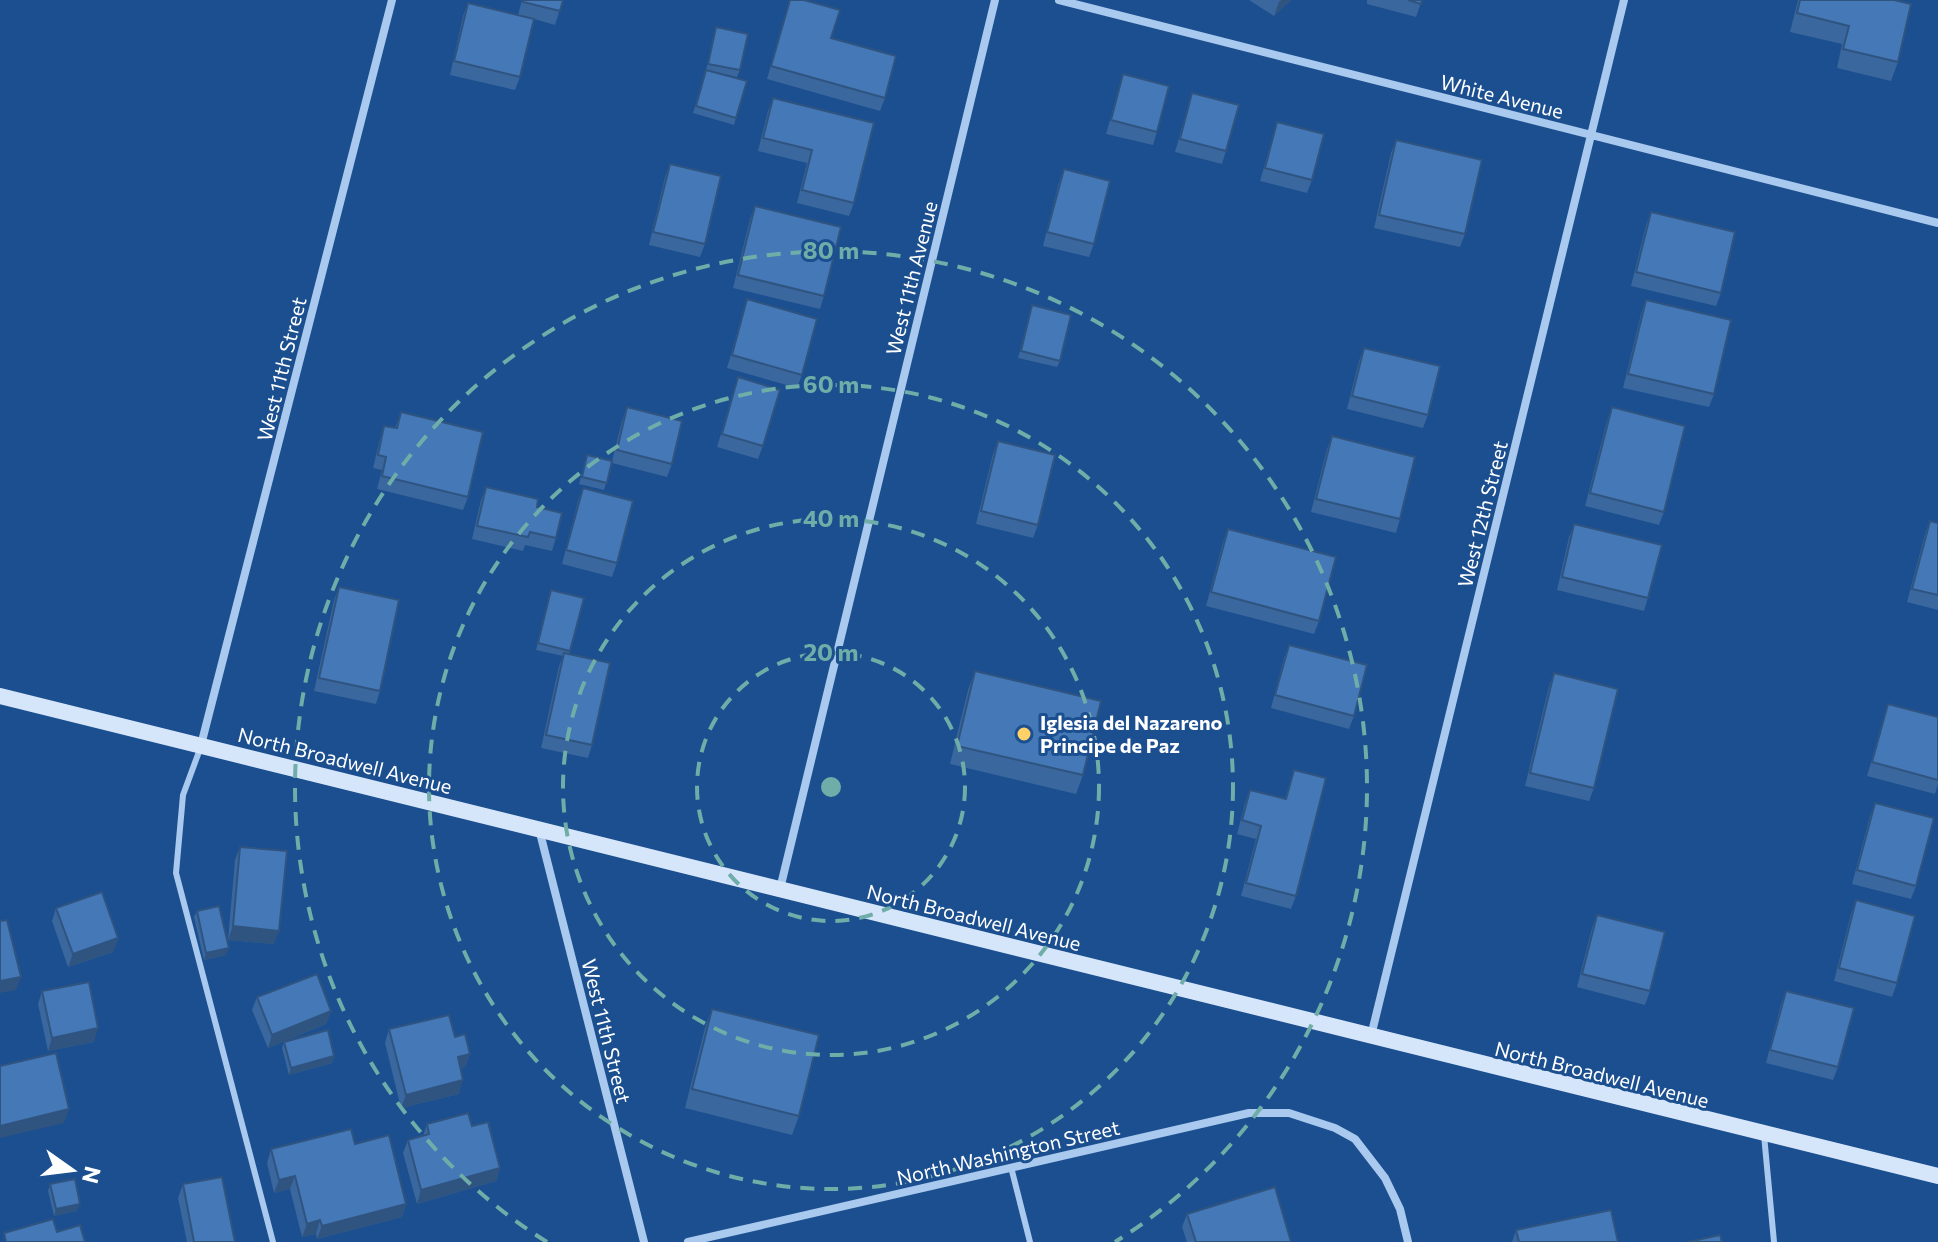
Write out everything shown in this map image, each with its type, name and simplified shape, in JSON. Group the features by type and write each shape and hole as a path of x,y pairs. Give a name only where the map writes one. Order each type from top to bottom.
{"main road":[{"name":"North Broadwell Avenue","path":"0,696 1938,1176"}],"street":[{"name":"West 11th Street","path":"201,745 392,0"},
{"name":"West 11th Avenue","path":"780,890 995,0"},
{"name":"White Avenue","path":"1059,0 1938,223"},
{"name":"West 12th Street","path":"1371,1036 1624,0"},
{"name":"West 11th Street","path":"539,828 644,1242"},
{"name":"North Washington Street","path":"688,1242 1249,1113 1289,1113 1335,1128 1355,1139 1385,1178 1400,1209 1408,1242"}],"lane":[{"path":"201,745 183,795 176,873 273,1242"},
{"path":"1764,1135 1774,1242"},
{"path":"1011,1167 1030,1242"}],"building":[{"path":"523,0 563,0 560,11"},
{"path":"790,0 804,0 840,10 831,38 896,56 885,98 771,66"},
{"path":"1800,0 1894,0 1911,4 1898,62 1843,49 1849,26 1797,13"},
{"path":"468,3 534,19 520,77 454,61"},
{"path":"716,27 748,34 740,70 708,64"},
{"path":"706,70 747,81 736,118 696,106"},
{"path":"1123,74 1169,86 1157,132 1111,120"},
{"path":"1192,93 1239,105 1226,151 1180,139"},
{"path":"773,98 874,123 854,203 802,190 812,150 763,138"},
{"path":"1277,122 1324,134 1312,180 1265,168"},
{"path":"1396,140 1482,160 1465,234 1379,215"},
{"path":"670,164 721,176 705,244 653,232"},
{"path":"1064,169 1110,181 1094,244 1047,232"},
{"path":"755,206 841,227 824,296 738,275"},
{"path":"1651,212 1735,232 1721,293 1636,272"},
{"path":"747,299 817,319 802,375 732,355"},
{"path":"1646,300 1731,320 1714,394 1628,374"},
{"path":"1032,305 1071,315 1060,361 1021,351"},
{"path":"1364,348 1440,366 1428,415 1352,396"},
{"path":"738,377 780,390 763,446 722,434"},
{"path":"627,407 682,421 672,464 617,450"},
{"path":"1612,407 1685,426 1664,512 1590,493"},
{"path":"401,412 483,432 468,497 382,476 386,457 378,455 384,426 397,428"},
{"path":"1332,436 1415,457 1400,519 1316,499"},
{"path":"998,441 1055,455 1038,525 981,511"},
{"path":"587,455 612,461 607,483 582,477"},
{"path":"486,487 538,499 537,507 562,513 556,538 530,532 528,537 477,526"},
{"path":"583,488 633,501 617,563 566,550"},
{"path":"1930,521 1938,523 1938,595 1912,589"},
{"path":"1574,524 1662,545 1648,598 1562,577"},
{"path":"1228,529 1336,557 1319,621 1211,592"},
{"path":"339,587 399,600 380,691 319,678"},
{"path":"551,590 584,598 570,651 538,643"},
{"path":"1289,645 1367,665 1354,716 1275,695"},
{"path":"564,653 610,663 592,745 546,735"},
{"path":"975,671 1101,701 1083,775 957,746"},
{"path":"1554,673 1618,689 1594,788 1530,773"},
{"path":"1888,704 1938,717 1938,780 1872,762"},
{"path":"1294,770 1326,778 1296,896 1246,883 1261,826 1242,820 1250,790 1286,799"},
{"path":"1875,803 1934,818 1916,886 1857,870"},
{"path":"240,847 287,851 279,931 233,926"},
{"path":"102,892 118,938 73,954 56,908"},
{"path":"1856,900 1915,916 1897,983 1839,968"},
{"path":"219,906 229,948 206,953 197,911"},
{"path":"1597,915 1665,932 1650,991 1582,974"},
{"path":"7,920 21,977 0,981 0,921"},
{"path":"317,974 331,1011 272,1035 257,997"},
{"path":"89,982 98,1028 52,1038 42,991"},
{"path":"1786,991 1854,1008 1838,1067 1770,1050"},
{"path":"712,1009 819,1035 799,1116 692,1089"},
{"path":"449,1015 455,1037 465,1034 470,1054 458,1057 463,1080 406,1095 389,1029"},
{"path":"328,1030 334,1056 291,1068 284,1042"},
{"path":"56,1053 69,1109 0,1126 0,1066"},
{"path":"468,1113 472,1126 488,1122 500,1168 421,1190 408,1140 429,1134 427,1124"},
{"path":"351,1129 355,1144 389,1135 406,1204 322,1226 320,1220 307,1224 295,1176 279,1180 271,1149"},
{"path":"222,1177 235,1242 194,1242 183,1184"},
{"path":"75,1179 80,1204 56,1209 50,1184"},
{"path":"1275,1187 1291,1242 1196,1242 1187,1214"},
{"path":"1611,1210 1618,1242 1519,1242 1516,1230"},
{"path":"53,1219 57,1232 80,1225 85,1242 6,1242 4,1233"},
{"path":"1720,1235 1722,1242 1688,1242"}],"place":[{"name":"Iglesia del Nazareno Principe de Paz","path":"1024,734"}]}
